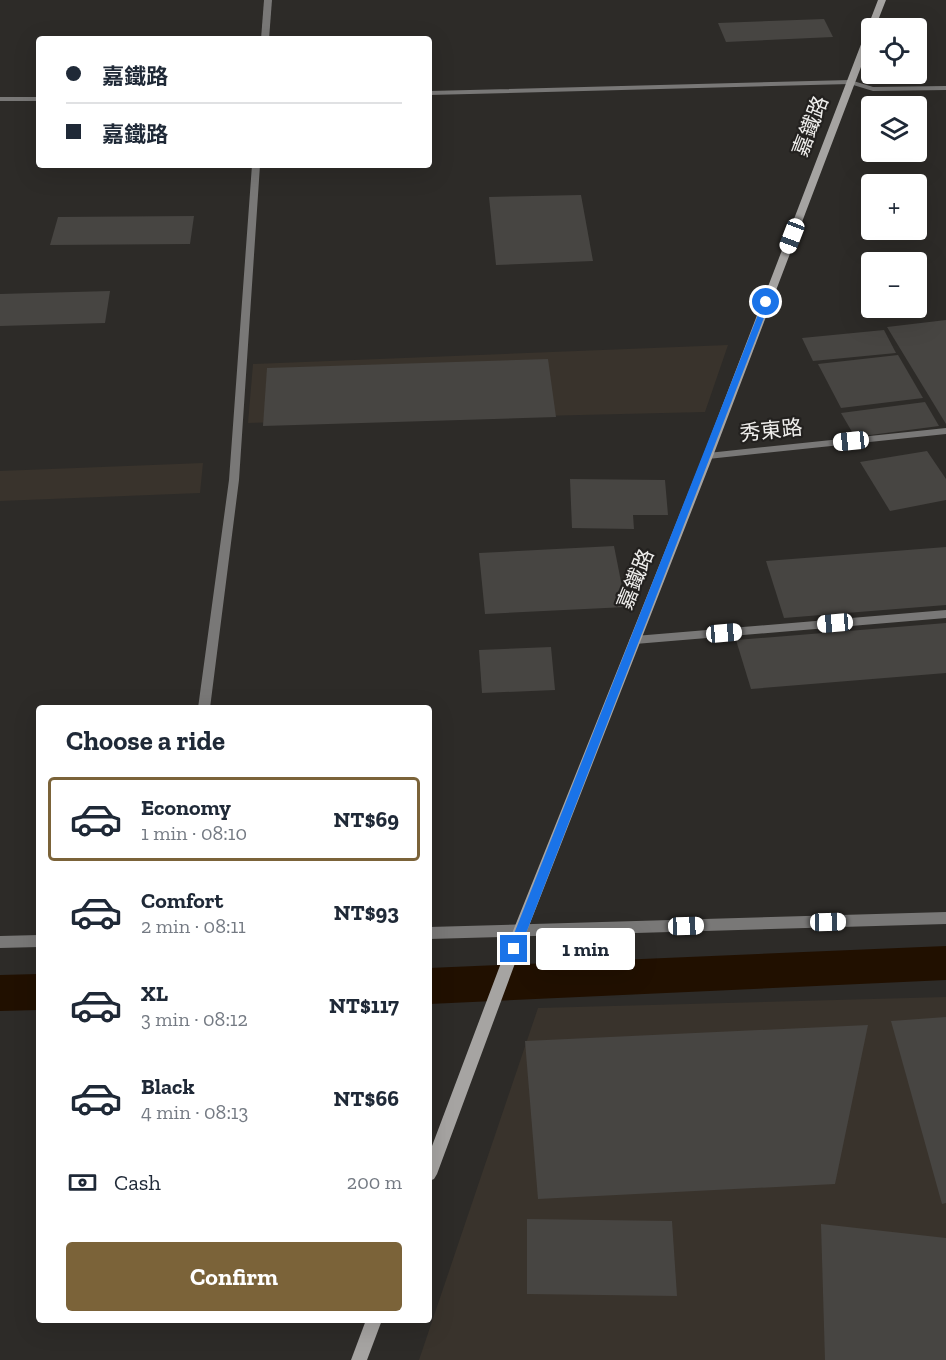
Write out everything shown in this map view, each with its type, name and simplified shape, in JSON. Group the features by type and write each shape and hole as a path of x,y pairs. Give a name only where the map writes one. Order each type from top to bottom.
{"street":[{"name":"嘉鐵路","path":"432,1166 520,931 708,456 882,0"},
{"path":"359,1360 373,1323"}],"lane":[{"path":"265,36 268,0"},
{"path":"432,93 850,82 873,89 946,88"},
{"path":"0,99 36,99"},
{"path":"204,705 234,480 255,168"},
{"name":"秀東路","path":"708,456 946,431"},
{"path":"635,640 946,614"},
{"path":"432,933 946,918"},
{"path":"0,942 36,941"}],"shaded area":[{"path":"728,345 705,412 248,423 253,364"},
{"path":"203,463 200,493 0,501 0,471"},
{"path":"946,997 946,1360 419,1360 538,1008"}],"building":[{"path":"824,19 833,37 726,42 718,23"},
{"path":"581,195 593,261 496,265 489,197"},
{"path":"194,216 190,244 50,245 58,217"},
{"path":"110,291 105,323 0,326 0,294"},
{"path":"946,320 946,424 887,327"},
{"path":"884,330 896,353 813,361 802,338"},
{"path":"898,355 923,398 841,408 818,364"},
{"path":"548,359 556,417 263,426 267,368"},
{"path":"925,402 939,426 855,437 841,413"},
{"path":"927,451 946,479 946,500 890,511 860,462"},
{"path":"570,479 665,480 668,515 633,515 634,529 572,528"},
{"path":"614,546 626,607 485,614 479,553"},
{"path":"946,547 946,605 784,618 766,561"},
{"path":"946,623 946,673 751,689 736,640"},
{"path":"551,647 555,690 482,693 479,650"},
{"path":"946,1017 946,1203 942,1204 891,1021"},
{"path":"868,1025 835,1184 538,1199 525,1041"},
{"path":"527,1219 672,1221 677,1296 527,1294"},
{"path":"821,1224 946,1238 946,1360 825,1360"}],"waterway":[{"path":"432,986 946,963"},
{"path":"0,993 36,992"}],"route":[{"path":"514,949 708,456 766,302"}]}
